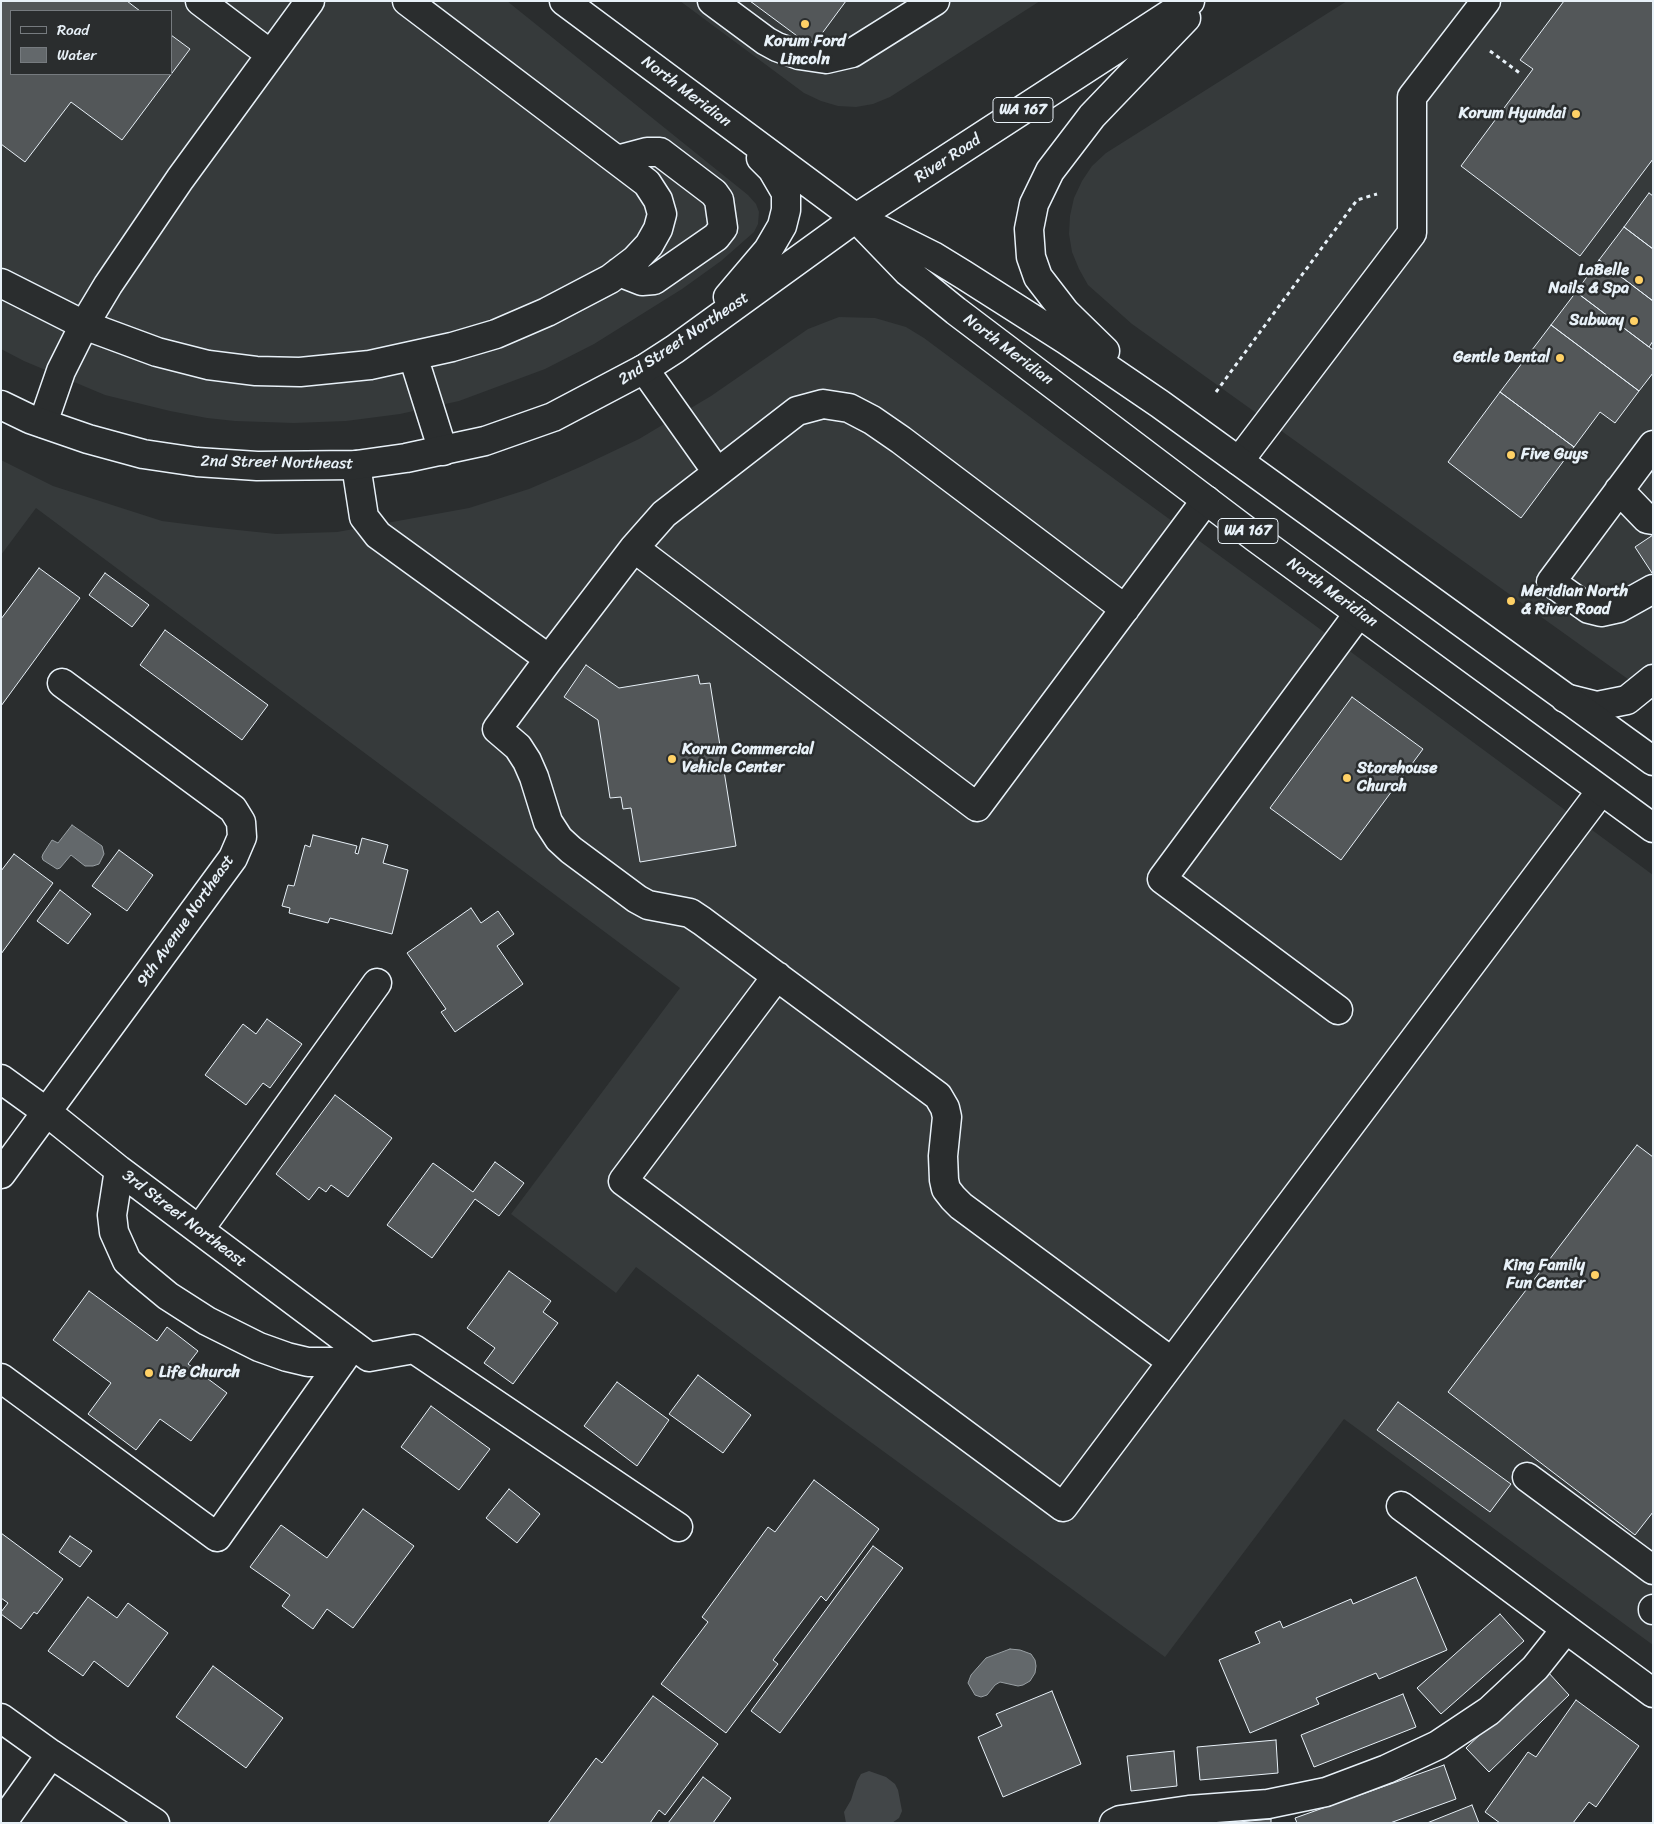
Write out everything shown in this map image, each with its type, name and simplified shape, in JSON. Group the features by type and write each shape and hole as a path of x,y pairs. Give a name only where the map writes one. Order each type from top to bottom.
{"main road":[{"path":"200,1 270,54"},
{"path":"43,423 61,371 84,325 108,285 146,228 310,1"},
{"path":"1,283 84,325 157,352 208,366 256,371 300,372 370,365 414,356 496,334 547,312 610,279 635,260 650,245 658,229 662,214 658,200 648,183 407,1"},
{"name":"North Meridian","path":"564,1 856,218 897,262 923,285 1206,500 1653,828"},
{"path":"712,1 766,42 799,55 826,59 852,53 935,1"},
{"name":"River Road","path":"856,218 1190,1"},
{"name":"WA 167","path":"1160,404 1065,312 1038,277 1031,257 1029,229 1034,204 1050,171 1067,147 1092,116 1204,1"},
{"path":"1239,461 1412,233 1412,96 1486,1"},
{"path":"675,349 744,280 768,250 782,226 786,210 786,193 772,169 710,110"},
{"path":"616,160 647,152 660,152 714,193 720,200 723,228 716,238 654,280 642,281 619,272"},
{"name":"North Meridian","path":"856,218 924,251 964,275 1160,404 1653,761"},
{"name":"2nd Street Northeast","path":"1,405 88,439 143,454 197,462 257,466 356,465 442,451 485,441 553,417 644,369 675,349 856,218"},
{"path":"414,356 442,451"},
{"path":"644,369 717,472"},
{"path":"1125,609 872,420 850,408 823,404 797,411 664,514 634,548 497,729 518,747 527,761 548,822 559,839 637,899 648,905 690,913 938,1096 945,1108 947,1117 943,1156 944,1180 946,1189 953,1198 1172,1362"},
{"path":"1653,445 1551,582 1589,609 1601,612 1619,608 1653,589"},
{"path":"356,465 364,516 378,535 549,659"},
{"path":"1619,490 1647,519 1653,520"},
{"path":"634,548 977,807 1206,500"},
{"path":"1338,1010 1162,879 1360,613"},
{"path":"1565,698 1597,706 1627,700 1653,679"},
{"name":"9th Avenue Northeast","path":"1,1174 48,1113 233,858 242,837 240,822 233,809 62,683"},
{"path":"777,976 623,1181 1063,1507 1601,791"},
{"path":"200,1230 377,983"},
{"name":"3rd Street Northeast","path":"1,1079 200,1230 354,1355"},
{"path":"119,1170 112,1215 114,1232 127,1260 168,1296 207,1321 259,1347 308,1362 414,1349 678,1527"},
{"path":"1,1378 217,1537 354,1355"},
{"path":"1527,1478 1653,1570"},
{"path":"1401,1506 1653,1694"},
{"path":"1114,1823 1120,1820 1189,1810 1268,1804 1326,1792 1387,1770 1438,1745 1488,1711 1535,1668 1566,1629"},
{"path":"1,1718 51,1754 155,1823"},
{"path":"2,1823 51,1754"}],"path":[{"path":"1216,392 1357,200 1413,184"}],"shaded area":[{"path":"1,1 507,1 748,195 756,204 759,212 758,224 754,232 721,261 682,289 594,344 545,369 459,401 400,414 346,421 294,423 207,418 105,395 24,361 1,349"},
{"path":"680,1 1040,1 890,97 873,104 856,107 838,106 804,93"},
{"path":"1347,1 1653,1 1653,697 1132,324 1088,285 1079,269 1072,252 1069,234 1070,216 1074,198 1092,166 1106,153"},
{"path":"839,317 875,318 906,327 924,338 1653,875 1653,1645 1344,1419 1165,1657 835,1416 636,1267 616,1293 511,1214 680,988 36,508 1,555 1,460 53,486 162,521 276,534 337,532 469,508 529,489 639,439 711,396 808,329"},
{"path":"869,1771 886,1777 895,1784 902,1811 899,1818 892,1823 846,1823 844,1812 851,1800 857,1781 861,1774"}],"water":[{"path":"72,825 102,846 104,854 99,864 85,866 71,855 57,869 43,860 43,854 52,840 58,843"},
{"path":"1010,1649 1031,1654 1035,1660 1035,1673 1030,1681 1018,1686 1000,1682 987,1695 981,1697 975,1695 968,1683 971,1675 986,1658"}],"building":[{"path":"1,1 127,1 139,10 10,10 10,75 171,75 122,140 71,102 25,162 1,144"},
{"name":"Korum Ford Lincoln","path":"750,1 846,1 812,47"},
{"name":"Korum Hyundai","path":"1564,1 1653,1 1653,159 1580,256 1461,166 1533,69 1520,60"},
{"path":"172,36 190,49 172,73"},
{"path":"1649,193 1653,196 1653,249 1624,227"},
{"name":"LaBelle Nails & Spa","path":"1624,227 1653,249 1653,301 1599,260"},
{"name":"Subway","path":"1599,260 1653,301 1653,341 1649,347 1576,292"},
{"path":"1576,292 1653,350 1653,373 1639,391 1551,325"},
{"name":"Gentle Dental","path":"1551,325 1639,391 1615,423 1600,412 1574,447 1500,392"},
{"name":"Five Guys","path":"1500,392 1574,447 1521,518 1448,462"},
{"path":"1653,535 1653,573 1652,573 1635,547"},
{"path":"39,568 80,598 1,706 1,619"},
{"path":"105,573 149,605 132,627 89,595"},
{"path":"165,630 268,705 242,740 140,665"},
{"path":"586,665 619,688 698,675 700,684 710,683 736,846 640,862 631,808 623,809 621,797 610,798 598,720 564,697"},
{"name":"Storehouse Church","path":"1352,697 1423,749 1341,860 1270,808"},
{"path":"313,835 357,846 355,853 358,854 362,838 388,845 383,863 408,870 392,934 330,918 328,923 289,913 290,908 282,906 288,885 294,886 305,845 310,847"},
{"path":"119,850 153,875 127,911 92,886"},
{"path":"14,854 53,883 1,954 1,871"},
{"path":"60,890 91,914 68,944 37,921"},
{"path":"471,908 481,923 498,911 514,934 497,946 523,984 455,1032 441,1012 446,1009 407,953"},
{"path":"267,1019 302,1044 270,1088 263,1083 246,1105 205,1075 243,1024 256,1034"},
{"path":"335,1095 392,1138 348,1197 331,1185 326,1192 319,1187 309,1200 276,1174"},
{"name":"King Family Fun Center","path":"1637,1145 1653,1157 1653,1512 1635,1535 1448,1392"},
{"path":"495,1162 524,1183 499,1216 475,1199 432,1258 387,1225 433,1163 473,1192"},
{"path":"509,1271 551,1301 543,1312 558,1323 513,1384 484,1363 495,1348 467,1328"},
{"name":"Life Church","path":"89,1291 157,1341 167,1327 198,1351 188,1364 227,1393 191,1441 160,1419 136,1450 88,1414 111,1383 53,1340"},
{"path":"698,1375 751,1415 723,1453 669,1414"},
{"path":"617,1382 669,1420 637,1466 584,1426"},
{"path":"1398,1402 1511,1484 1490,1512 1377,1430"},
{"path":"431,1406 490,1449 459,1490 401,1447"},
{"path":"814,1480 879,1529 826,1601 821,1596 773,1660 778,1664 726,1733 661,1684 708,1622 702,1617 768,1527 775,1532"},
{"path":"509,1489 540,1514 517,1543 486,1518"},
{"path":"363,1509 414,1546 353,1628 327,1609 313,1629 282,1606 290,1595 250,1567 281,1525 327,1558"},
{"path":"1,1533 63,1579 37,1614 34,1612 21,1629 1,1614 8,1603 1,1598"},
{"path":"70,1536 92,1551 80,1567 59,1552"},
{"path":"873,1546 903,1568 780,1733 751,1711"},
{"path":"1416,1577 1447,1650 1379,1679 1376,1673 1316,1698 1319,1704 1250,1733 1219,1660 1260,1643 1255,1632 1280,1621 1283,1628 1351,1599 1353,1604"},
{"path":"88,1597 117,1618 128,1603 168,1633 128,1687 94,1661 83,1676 48,1651"},
{"path":"1500,1614 1524,1641 1441,1714 1417,1688"},
{"path":"213,1666 283,1718 246,1768 176,1717"},
{"path":"1547,1671 1569,1695 1489,1772 1466,1748"},
{"path":"1052,1691 1081,1764 1003,1797 978,1737 1002,1726 996,1714"},
{"path":"1403,1694 1416,1727 1314,1767 1301,1735"},
{"path":"653,1696 718,1744 665,1815 659,1810 650,1823 548,1823 596,1758 602,1763"},
{"path":"1576,1700 1639,1746 1596,1807 1589,1802 1573,1823 1500,1823 1485,1812 1528,1752 1536,1757"},
{"path":"1276,1740 1278,1773 1200,1780 1197,1747"},
{"path":"1174,1751 1177,1786 1131,1791 1127,1756"},
{"path":"1444,1765 1456,1799 1390,1823 1297,1823 1295,1818"},
{"path":"703,1777 731,1798 713,1823 668,1823"},
{"path":"1472,1805 1479,1823 1427,1823"},
{"path":"1271,1819 1271,1823 1228,1823"}],"place":[{"name":"Korum Ford Lincoln","path":"805,24"},
{"name":"Korum Hyundai","path":"1576,114"},
{"name":"LaBelle Nails & Spa","path":"1639,280"},
{"name":"Subway","path":"1634,321"},
{"name":"Gentle Dental","path":"1560,358"},
{"name":"Five Guys","path":"1511,455"},
{"name":"Meridian North & River Road","path":"1511,601"},
{"name":"Korum Commercial Vehicle Center","path":"672,759"},
{"name":"Storehouse Church","path":"1347,778"},
{"name":"King Family Fun Center","path":"1595,1275"},
{"name":"Life Church","path":"149,1373"}]}
